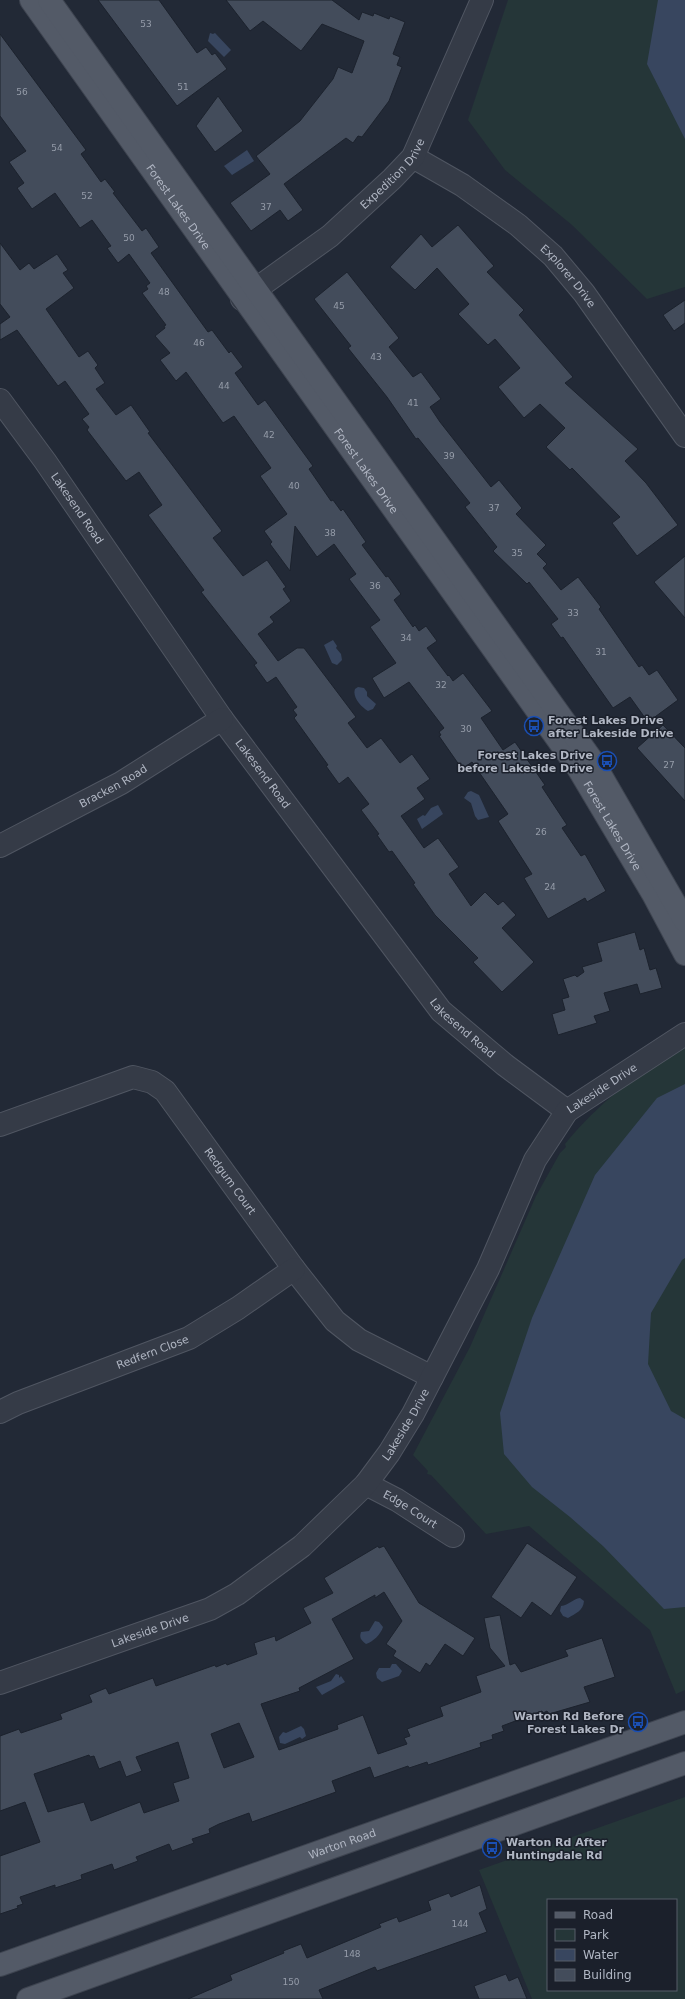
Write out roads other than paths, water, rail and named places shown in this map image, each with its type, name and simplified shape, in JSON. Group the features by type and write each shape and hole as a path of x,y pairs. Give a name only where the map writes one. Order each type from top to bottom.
{"main road":[{"name":"Forest Lakes Drive","path":"31,0 592,760 685,921"},
{"name":"Forest Lakes Drive","path":"50,0 249,294 578,768 653,894 685,954"},
{"name":"Warton Road","path":"0,1965 685,1722"},
{"path":"28,1999 685,1764"}],"street":[{"name":"Expedition Drive","path":"249,294 330,236 392,179 413,157 479,1"},
{"name":"Explorer Drive","path":"413,157 462,185 518,225 554,256 584,293 685,436"},
{"name":"Lakesend Road","path":"0,400 44,461 222,719 441,1011 505,1065 567,1110"},
{"name":"Bracken Road","path":"0,846 121,783 222,719"},
{"name":"Lakeside Drive","path":"0,1683 210,1609 237,1594 302,1546 366,1484 389,1453 413,1414 488,1269 535,1160 567,1110 685,1034"},
{"name":"Redgum Court","path":"0,1125 133,1077 152,1082 165,1091 294,1269 335,1321 359,1340 432,1377"},
{"name":"Redfern Close","path":"0,1412 18,1403 189,1338 238,1308 294,1269"},
{"name":"Edge Court","path":"366,1484 397,1500 453,1536"}],"water":[{"path":"658,0 685,0 685,139 647,64"},
{"path":"210,33 215,33 231,50 224,57 208,41"},
{"path":"247,150 254,161 232,175 224,166"},
{"path":"333,640 337,646 336,648 341,654 342,660 337,665 332,663 324,645"},
{"path":"358,687 364,688 367,692 367,696 376,704 373,709 368,711 358,702 354,692"},
{"path":"471,791 479,795 489,817 478,820 475,816 471,803 464,798 468,792"},
{"path":"438,805 443,814 422,829 417,819 423,815 425,816 431,808"},
{"path":"685,1084 685,1258 682,1260 651,1313 648,1364 671,1411 685,1419 685,1607 664,1609 603,1546 570,1517 532,1487 504,1454 500,1413 532,1318 595,1175 657,1098"},
{"path":"580,1598 584,1601 581,1609 568,1618 563,1616 560,1611 561,1606"},
{"path":"375,1621 379,1622 383,1627 382,1630 374,1640 366,1644 361,1639 361,1632 369,1631"},
{"path":"392,1664 396,1664 402,1671 399,1676 382,1682 377,1678 376,1673 379,1668 390,1668"},
{"path":"336,1674 339,1675 339,1678 341,1676 345,1682 322,1695 316,1687 331,1681"},
{"path":"301,1726 304,1729 306,1736 302,1739 300,1737 285,1744 280,1743 279,1737 283,1732 286,1733"}],"place":[{"name":"Forest Lakes Drive after Lakeside Drive","path":"534,726"},
{"name":"Forest Lakes Drive before Lakeside Drive","path":"607,761"},
{"name":"Warton Rd Before Forest Lakes Dr","path":"638,1722"},
{"name":"Warton Rd After Huntingdale Rd","path":"492,1848"}]}
